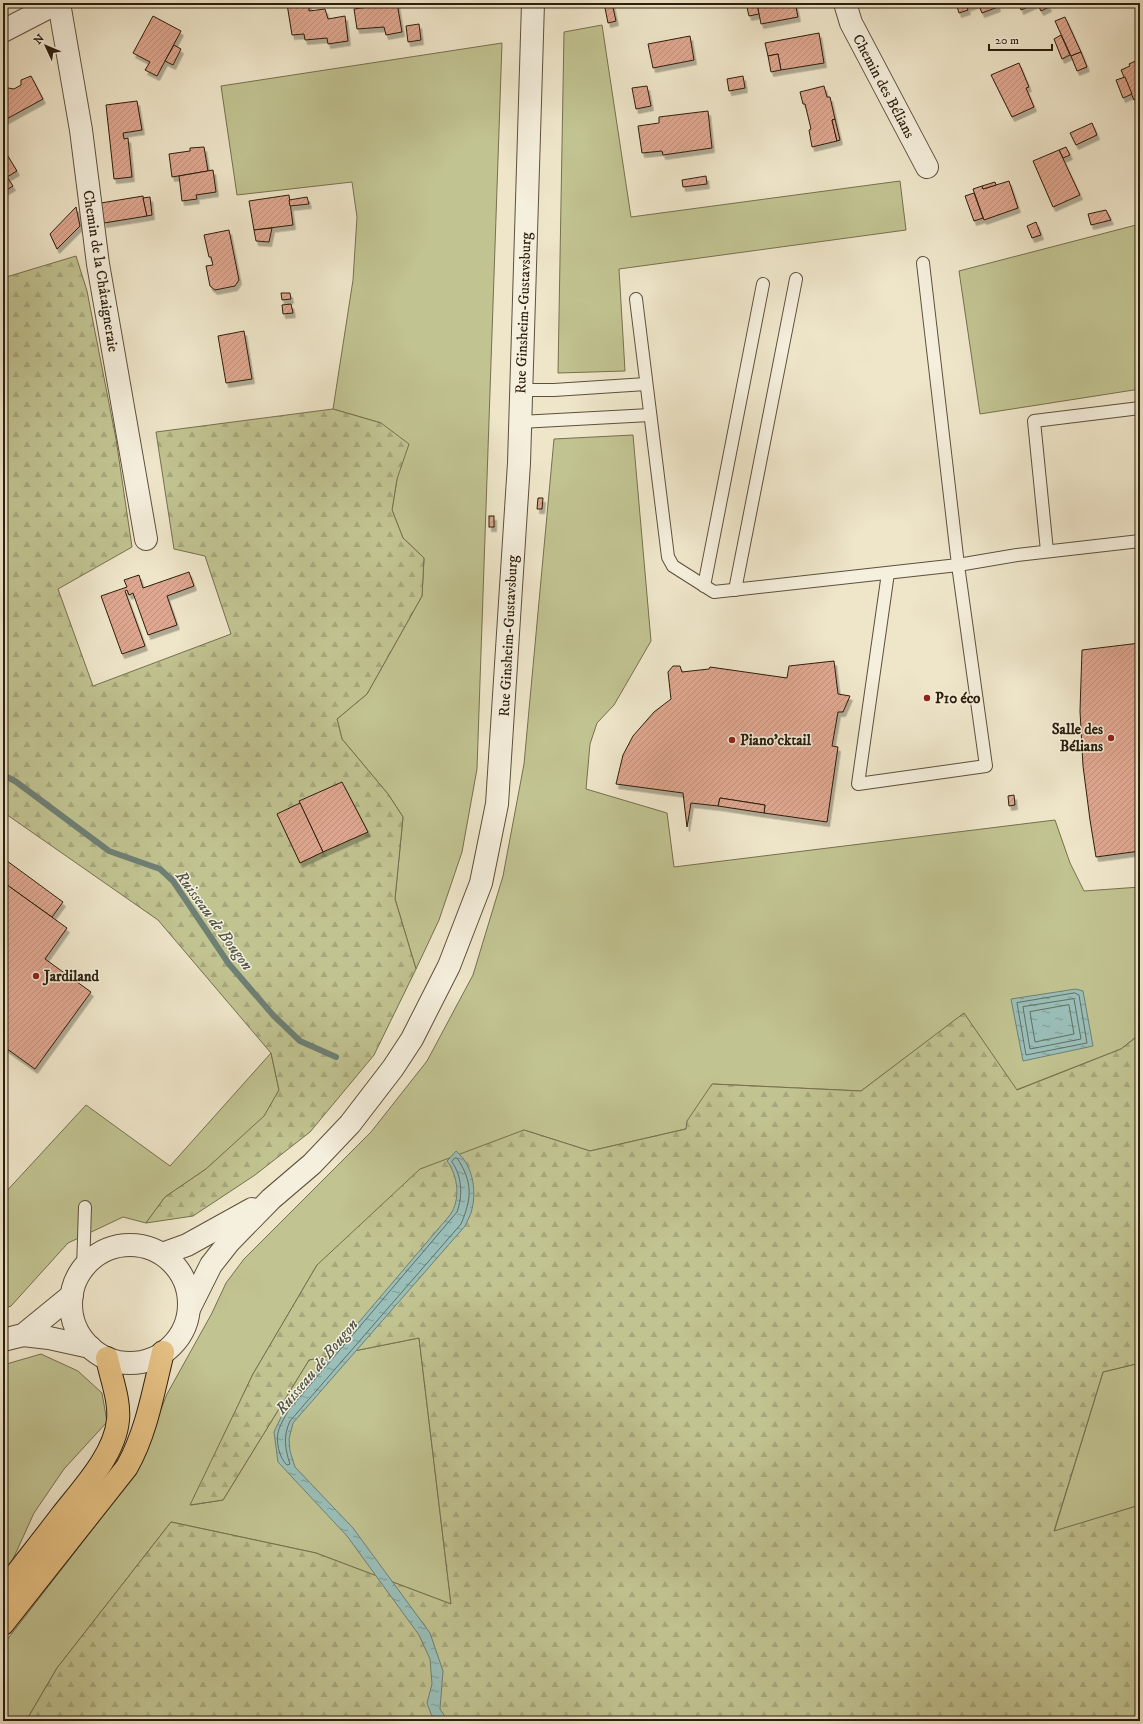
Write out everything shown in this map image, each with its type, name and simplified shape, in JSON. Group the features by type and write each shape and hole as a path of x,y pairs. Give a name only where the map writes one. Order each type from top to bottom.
{"highway":[{"path":"3,1591 94,1473 111,1444 118,1422 117,1402 98,1352"},
{"path":"3,1624 127,1467 137,1449 144,1430 163,1352"}],"street":[{"name":"Rue Ginsheim-Gustavsburg","path":"189,1309 211,1265 229,1242 271,1199 312,1164 350,1124 393,1068 412,1039 449,966 481,883 497,804 519,463 520,390 533,3"},
{"name":"Chemin des Bélians","path":"845,3 851,23 927,167"},
{"path":"3,31 50,5"},
{"name":"Chemin de la Châtaigneraie","path":"50,5 81,130 98,264 146,539"},
{"name":"Rue Ginsheim-Gustavsburg","path":"162,1254 187,1244 271,1199"},
{"path":"13,1338 49,1338 98,1352 122,1362 134,1362 149,1359 163,1352 174,1343 182,1331 189,1309 188,1294 184,1280 176,1267 162,1254 152,1249 137,1245 117,1246 98,1254 83,1269 75,1282 72,1295 71,1305 74,1323 78,1332 98,1352"},
{"path":"13,1338 72,1295"}],"lane":[{"path":"888,572 858,784 986,766 958,565 923,263"},
{"path":"735,590 796,279"},
{"path":"704,586 763,284"},
{"path":"636,299 668,557 673,566 714,592 958,565 1047,551 1140,541"},
{"path":"520,390 554,390 646,384"},
{"path":"1047,551 1034,421 1140,408"},
{"path":"520,422 650,415"},
{"path":"83,1269 85,1208"}],"green space":[{"path":"602,25 631,217 900,181 906,230 619,269 625,371 558,373 564,32"},
{"path":"502,43 477,769 462,852 439,920 416,969 395,899 403,817 388,794 342,739 337,719 367,694 422,596 424,558 403,538 392,510 397,479 381,423 333,409 353,280 357,217 352,182 237,195 221,86"},
{"path":"1140,224 1140,389 980,414 959,271"},
{"path":"76,256 87,291 116,439 132,547 58,589 93,686 231,634 205,556 174,549 156,432 333,409 381,423 409,444 397,479 392,510 403,538 424,558 422,596 367,694 337,719 342,739 388,794 403,817 395,899 416,969 374,1055 310,1132 255,1175 193,1216 146,1223 165,1197 206,1169 264,1116 279,1090 271,1053 158,920 3,812 3,278"},
{"path":"633,435 651,641 614,705 597,723 590,744 586,789 667,813 674,867 1055,820 1070,863 1084,891 1140,887 1140,1034 1121,1049 1016,1090 964,1014 861,1091 713,1084 686,1129 590,1151 524,1130 317,1265 253,1374 191,1505 223,1500 309,1360 419,1338 451,1604 316,1553 171,1522 57,1668 26,1721 3,1721 3,1645 116,1499 142,1458 167,1394 212,1313 226,1283 244,1259 371,1132 427,1061 473,975 503,876 524,764 554,439"},
{"path":"964,1013 1017,1090 1121,1049 1140,1034 1140,1363 1103,1372 1054,1531 1140,1505 1140,1721 26,1721 57,1668 171,1522 316,1553 451,1604 419,1338 309,1360 223,1500 190,1505 253,1374 317,1265 420,1169 524,1130 590,1151 686,1129 687,1121 712,1084 861,1091"},
{"path":"271,1053 279,1090 264,1117 206,1169 165,1197 146,1223 123,1217 68,1243 11,1306 3,1309 3,1195 86,1105 170,1166"},
{"path":"41,1354 78,1371 102,1393 107,1422 64,1469 34,1513 3,1581 3,1365"},
{"path":"1140,1363 1140,1505 1054,1532 1103,1372"}],"water":[{"path":"1076,989 1083,991 1093,1046 1023,1061 1011,999"},
{"path":"456,1151 466,1163 472,1177 474,1193 472,1209 465,1226 293,1423 289,1439 290,1451 295,1467 353,1528 430,1633 443,1671 440,1709 448,1721 437,1721 431,1714 427,1703 432,1684 430,1659 419,1635 347,1536 278,1462 274,1432 285,1409 450,1215 456,1202 457,1188 454,1174 447,1161"}],"building":[{"path":"309,3 309,11 325,9 328,19 345,16 348,41 328,44 327,38 305,40 304,34 292,35 287,4"},
{"path":"375,3 397,3 402,32 386,35 384,27 357,29 354,9 376,6"},
{"path":"604,3 612,3 616,21 608,23"},
{"path":"746,3 757,3 759,14 749,16"},
{"path":"757,3 795,3 798,17 761,24"},
{"path":"956,3 978,3 967,7 968,10 959,13"},
{"path":"978,3 997,3 998,7 982,13"},
{"path":"1019,3 1036,3 1021,10"},
{"path":"1037,3 1047,3 1049,7 1041,11"},
{"path":"153,16 181,31 157,76 145,70 150,62 133,53"},
{"path":"1065,17 1081,52 1071,56 1055,21"},
{"path":"419,24 421,40 408,42 406,26"},
{"path":"819,33 824,63 781,70 778,54 768,56 765,43"},
{"path":"1061,35 1070,55 1062,59 1054,39"},
{"path":"690,36 694,60 653,68 648,44"},
{"path":"174,45 181,49 173,65 165,61"},
{"path":"1081,52 1087,67 1077,71 1071,56"},
{"path":"778,54 781,70 771,72 768,56"},
{"path":"1140,59 1140,97 1134,100 1121,70"},
{"path":"1019,63 1029,87 1026,88 1034,107 1012,117 991,75"},
{"path":"31,76 43,99 3,121 3,90 8,88 14,89 21,85 21,80"},
{"path":"743,76 745,88 729,91 727,79"},
{"path":"1125,77 1132,94 1123,98 1116,80"},
{"path":"647,86 651,106 636,109 632,88"},
{"path":"824,86 827,97 830,97 835,119 832,120 837,141 812,147 809,130 811,129 805,104 803,104 800,92"},
{"path":"137,101 142,130 123,133 124,139 128,138 132,177 114,179 106,105"},
{"path":"708,111 712,148 663,155 662,151 642,153 638,126 659,123 659,117"},
{"path":"835,119 840,140 837,141 832,120"},
{"path":"1092,123 1097,135 1076,145 1070,133"},
{"path":"204,147 208,171 172,177 169,154 190,151 190,148"},
{"path":"1066,147 1070,155 1063,158 1059,150"},
{"path":"3,148 17,171 7,177 13,186 3,192"},
{"path":"1059,150 1080,195 1053,207 1033,161"},
{"path":"213,170 216,192 196,195 197,199 182,201 179,176"},
{"path":"706,176 707,184 683,187 682,180"},
{"path":"1009,181 1018,208 984,220 973,189 982,186 983,189"},
{"path":"995,182 996,185 983,189 982,186"},
{"path":"974,193 983,218 974,221 965,196"},
{"path":"289,195 293,225 254,230 249,201"},
{"path":"143,196 147,216 104,223 101,203"},
{"path":"150,197 152,215 147,216 143,198"},
{"path":"307,197 309,204 290,206 289,200"},
{"path":"76,207 80,226 57,249 50,234"},
{"path":"1106,210 1111,220 1091,225 1088,214"},
{"path":"1036,222 1041,235 1032,238 1027,226"},
{"path":"272,228 269,242 256,241 254,230"},
{"path":"229,230 239,280 235,286 215,290 210,286 206,266 213,265 211,257 209,257 204,235"},
{"path":"281,293 290,293 291,299 282,300"},
{"path":"291,304 293,313 283,314 282,305"},
{"path":"244,331 252,379 226,383 218,336"},
{"path":"538,498 543,498 542,509 537,509"},
{"path":"489,516 494,516 494,527 489,527"},
{"path":"189,572 194,586 167,596 177,625 148,635 133,593 129,595 127,590 125,591 145,646 122,654 101,596 127,587 124,580 139,575 143,588"},
{"name":"Salle des Bélians","path":"1140,643 1140,851 1096,857 1083,766 1080,711 1082,650"},
{"name":"Piano'cktail","path":"834,661 838,694 850,696 843,712 838,712 832,746 838,747 827,822 764,813 765,805 720,798 718,806 691,803 687,827 683,793 616,784 623,755 633,736 654,712 671,699 668,672 673,666 680,666 682,672 709,669 710,667 787,678 789,666"},
{"path":"342,782 368,832 323,852 299,801"},
{"path":"1014,795 1015,805 1009,806 1008,796"},
{"path":"720,798 765,805 764,813 718,806"},
{"path":"300,803 323,852 300,863 277,814"},
{"path":"3,858 63,902 52,917 3,882"},
{"name":"Jardiland","path":"3,882 67,928 45,959 91,992 35,1069 3,1046"}],"waterway":[{"name":"Ruisseau de Bougon","path":"3,775 15,781 109,851 160,869 173,881 229,964 273,1015 300,1041 336,1057"}],"place":[{"name":"P10 éco","path":"927,698"},
{"name":"Salle des Bélians","path":"1111,738"},
{"name":"Piano'cktail","path":"732,740"},
{"name":"Jardiland","path":"36,976"}]}
